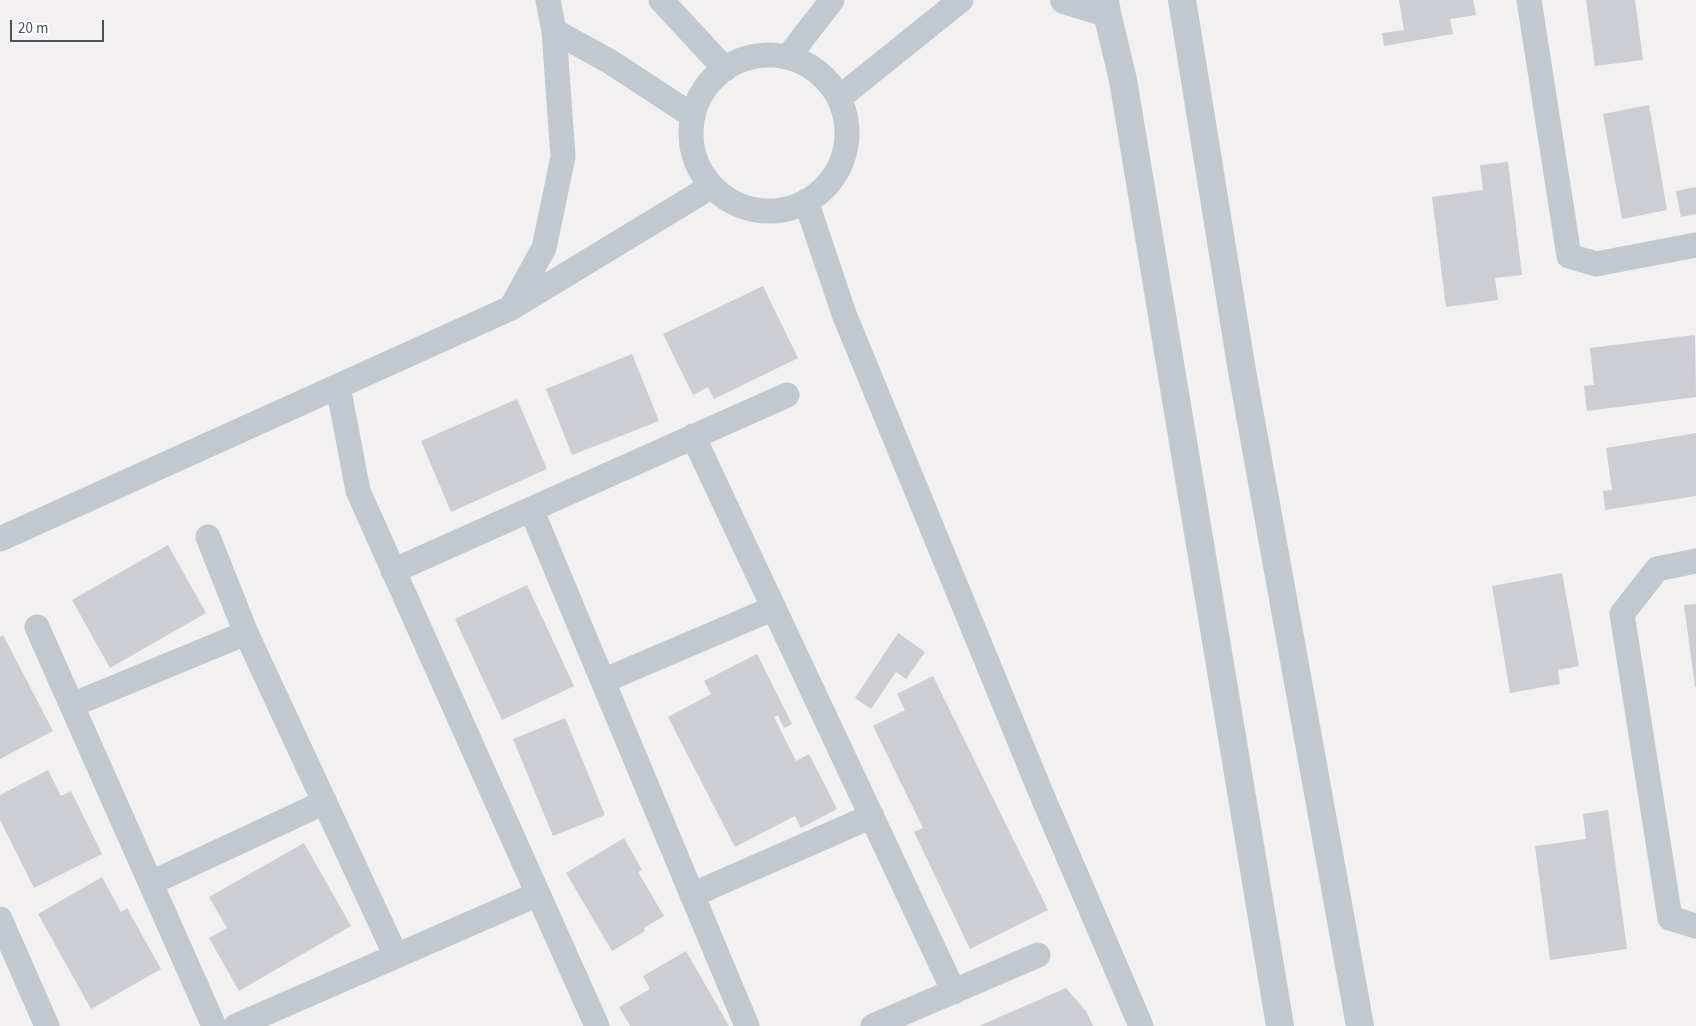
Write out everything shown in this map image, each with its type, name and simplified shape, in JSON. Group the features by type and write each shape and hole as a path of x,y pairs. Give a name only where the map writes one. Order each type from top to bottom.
{"street":[{"path":"511,308 544,248 564,157 554,31 548,0"},
{"path":"661,0 726,69"},
{"path":"788,57 813,22 832,0"},
{"path":"839,98 961,0"},
{"path":"1064,0 1106,7 1123,80 1280,1026"},
{"path":"1182,0 1242,371 1360,1026"},
{"path":"1529,0 1569,256 1596,264 1696,245"},
{"path":"554,31 609,61 693,116"},
{"path":"775,55 788,57 797,59 816,70 832,85 842,105 847,127 845,149 838,170 824,188 806,202 786,209 763,211 741,206 722,195 706,179 696,160 691,138 693,116 701,95 714,77 732,64 753,56 775,55"},
{"path":"0,539 511,308 712,186"},
{"path":"806,202 844,314 1037,784 1141,1026"},
{"path":"338,386 358,491 597,1026"},
{"path":"393,571 786,395"},
{"path":"694,436 954,992"},
{"path":"531,509 747,1026"},
{"path":"208,537 246,633 396,956"},
{"path":"1696,562 1657,569 1622,614 1670,918 1696,926"},
{"path":"603,681 774,608"},
{"path":"38,627 214,1026"},
{"path":"72,705 246,633"},
{"path":"151,883 325,802"},
{"path":"692,896 872,816"},
{"path":"236,1026 538,894"},
{"path":"0,919 47,1026"},
{"path":"873,1026 1038,955"}],"building":[{"path":"1399,0 1473,0 1476,15 1450,19 1453,34 1384,46 1382,33 1404,30"},
{"path":"1586,0 1635,0 1643,60 1595,66"},
{"path":"1649,105 1667,210 1622,219 1603,114"},
{"path":"1508,162 1522,275 1495,278 1498,300 1446,307 1432,197 1483,190 1480,165"},
{"path":"1696,187 1696,214 1681,217 1676,191"},
{"path":"763,286 798,358 714,399 708,387 693,395 663,334"},
{"path":"1695,335 1696,397 1587,411 1584,386 1594,385 1590,348"},
{"path":"632,354 659,421 572,455 546,389"},
{"path":"517,399 547,469 451,512 421,441"},
{"path":"1696,433 1696,496 1605,510 1603,491 1612,490 1606,448"},
{"path":"168,545 206,613 110,668 72,600"},
{"path":"1562,573 1579,666 1558,670 1560,684 1510,693 1492,586"},
{"path":"527,585 574,686 502,720 455,619"},
{"path":"1696,604 1696,687 1695,687 1684,605"},
{"path":"898,633 925,652 906,679 896,672 871,709 855,698"},
{"path":"3,635 53,731 0,759 0,637"},
{"path":"757,654 792,724 784,728 778,715 774,717 796,761 809,754 837,809 801,828 795,816 735,847 668,717 711,694 704,681"},
{"path":"933,676 1048,910 970,949 914,832 923,828 873,726 905,710 897,694"},
{"path":"565,718 605,815 553,836 513,739"},
{"path":"48,770 61,796 71,791 102,854 34,888 0,820 0,795"},
{"path":"1608,810 1627,949 1550,960 1535,846 1586,839 1583,814"},
{"path":"624,838 642,870 638,872 664,916 644,928 645,931 612,951 566,873"},
{"path":"304,843 351,926 239,991 209,938 227,928 209,897"},
{"path":"102,877 121,912 127,908 161,969 91,1009 38,914"},
{"path":"686,951 729,1026 630,1026 619,1007 650,989 643,976"},
{"path":"1066,988 1086,1011 1093,1026 979,1026"}]}
